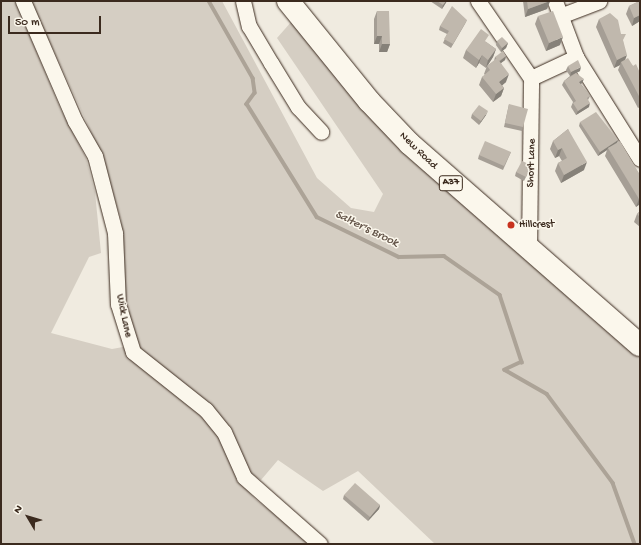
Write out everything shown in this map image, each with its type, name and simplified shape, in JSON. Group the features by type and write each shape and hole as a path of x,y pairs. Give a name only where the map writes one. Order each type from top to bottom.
{"highway":[{"name":"New Road","path":"288,1 405,139 640,345"}],"street":[{"name":"Wick Lane","path":"23,1 76,121 95,156 115,232 118,304 133,352 206,410 224,432 244,477 320,544"},
{"path":"243,1 249,26 298,107 321,132"},
{"path":"478,1 531,78 576,57"},
{"path":"555,1 576,57 640,159"},
{"path":"560,16 599,1"},
{"name":"Short Lane","path":"529,249 531,78"}],"shaded area":[{"path":"1,1 15,1 61,110 86,158 95,192 101,253 89,257 51,333 112,349 123,347 200,411 215,429 237,478 255,499 313,544 1,544"},
{"path":"31,1 222,1 317,178 351,208 374,212 383,194 277,38 292,21 640,353 640,544 435,544 358,471 323,491 278,460 261,480 246,471 229,431 138,349 130,331 123,294 121,220 102,156"}],"building":[{"path":"437,1 446,1 443,5"},
{"path":"527,1 550,1 528,9"},
{"path":"639,1 640,15 634,18 629,6"},
{"path":"452,6 467,20 453,44 444,39 449,31 440,26"},
{"path":"377,11 389,11 390,44 382,44 382,36 377,36"},
{"path":"553,11 563,37 549,43 538,16"},
{"path":"610,13 618,20 621,34 626,34 623,40 627,55 617,60 599,19"},
{"path":"481,29 489,35 485,41 496,49 488,60 482,55 479,60 466,50"},
{"path":"502,37 508,43 502,48 497,41"},
{"path":"503,51 506,56 499,61 495,57"},
{"path":"497,58 509,74 499,82 504,88 496,94 482,77 490,70 487,66"},
{"path":"628,58 633,66 636,64 640,73 640,98 621,62"},
{"path":"578,60 581,67 571,72 568,66"},
{"path":"576,73 584,79 579,82 590,96 587,98 590,103 578,111 573,103 576,101 564,81"},
{"path":"509,104 528,109 523,127 505,123"},
{"path":"479,105 488,111 481,121 472,114"},
{"path":"596,112 618,140 600,152 580,122"},
{"path":"568,129 587,162 564,175 558,163 567,158 562,148 558,150 553,141"},
{"path":"485,141 511,152 504,166 479,155"},
{"path":"620,141 640,175 639,199 608,148"},
{"path":"522,161 531,165 526,177 516,172"},
{"path":"355,483 380,505 370,517 344,495"}],"waterway":[{"name":"Salter's Brook","path":"209,1 253,78 255,93 247,104 317,217 399,257 444,256 500,295 522,362 505,370 547,394 613,483 635,544"}],"place":[{"name":"Hillcrest","path":"511,225"}]}
